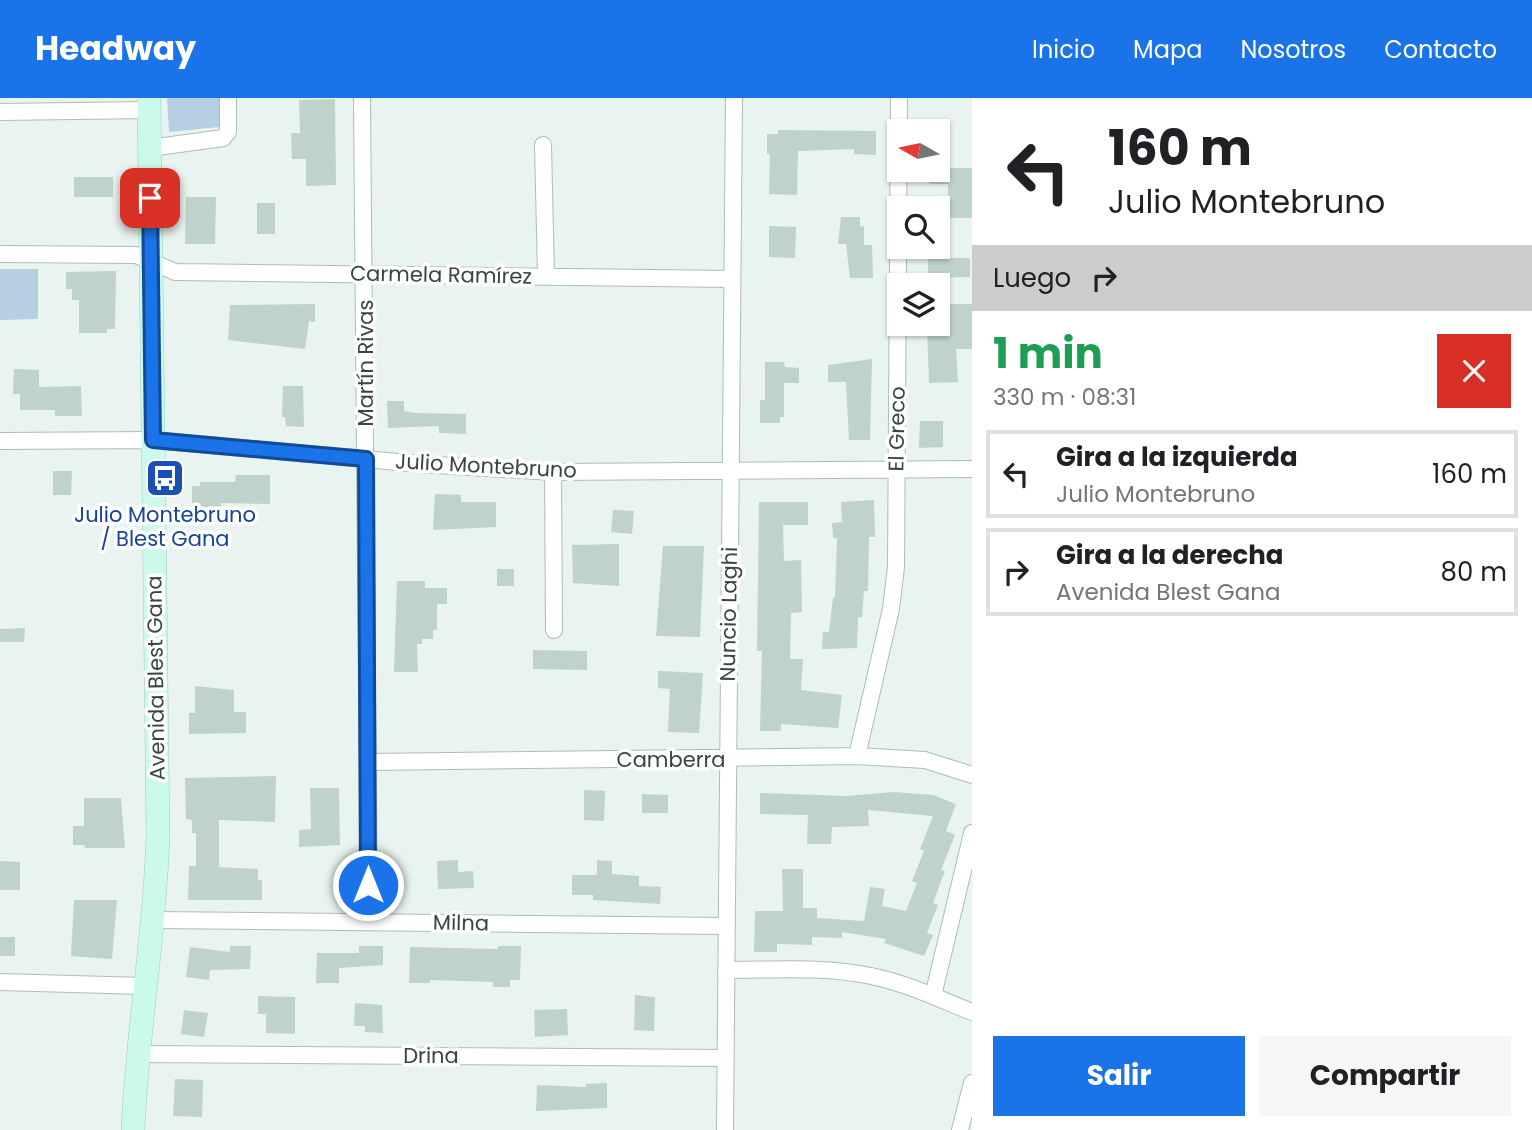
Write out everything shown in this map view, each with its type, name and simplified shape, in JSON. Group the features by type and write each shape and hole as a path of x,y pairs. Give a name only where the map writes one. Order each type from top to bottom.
{"street":[{"path":"150,148 223,138 228,132 228,98"},
{"name":"Martín Rivas","path":"362,98 366,274 369,922"},
{"name":"Nuncio Laghi","path":"725,1130 734,98"},
{"name":"El Greco","path":"857,756 894,591 899,98"},
{"path":"0,112 149,104"},
{"name":"Avenida Blest Gana","path":"133,1130 136,1054 153,920 158,836 149,104"},
{"path":"543,145 546,276"},
{"name":"Carmela Ramírez","path":"0,254 136,255 175,272 732,279"},
{"name":"Julio Montebruno","path":"0,441 153,440 553,472 972,469"},
{"path":"553,472 554,630"},
{"name":"Camberra","path":"368,762 728,760 857,756 925,760 972,775"},
{"path":"933,996 972,832"},
{"name":"Milna","path":"153,920 726,926"},
{"path":"726,970 844,971 889,980 972,1012"},
{"path":"0,982 144,986"},
{"name":"Drina","path":"136,1054 725,1058"},
{"path":"960,1130 972,1083"}],"shaded area":[{"path":"167,98 219,98 219,127 169,132"},
{"path":"0,269 38,269 38,319 0,320"}],"building":[{"path":"335,99 336,185 306,186 306,159 292,159 291,133 300,133 299,100"},
{"path":"778,130 876,131 876,155 854,154 854,149 798,151 797,195 769,194 770,154 767,154 767,134 778,134"},
{"path":"950,168 972,168 972,218 950,218 948,184 929,184 950,182"},
{"path":"74,177 113,177 113,197 74,197"},
{"path":"186,197 216,197 215,244 185,244"},
{"path":"257,203 275,203 275,234 257,234"},
{"path":"841,217 860,217 860,227 864,226 864,245 872,245 873,278 850,278 846,244 838,244"},
{"path":"769,226 796,227 795,258 769,257"},
{"path":"970,258 970,277 950,277 950,273 928,273 928,259"},
{"path":"116,271 115,329 107,329 107,333 79,333 79,300 72,300 72,289 66,289 66,272"},
{"path":"315,304 315,322 309,321 305,349 228,340 230,305"},
{"path":"950,304 972,304 972,349 956,349 958,382 929,383 927,336 950,336"},
{"path":"872,359 870,440 849,440 846,382 828,382 828,365"},
{"path":"765,362 784,362 785,367 799,368 799,383 784,383 784,417 780,417 780,423 760,423 760,400 765,400"},
{"path":"14,369 39,370 39,387 81,386 82,416 55,416 55,410 20,410 20,394 13,394"},
{"path":"283,386 303,386 304,427 286,426 285,417 282,417"},
{"path":"387,401 404,401 404,411 414,413 466,414 466,434 439,433 439,426 388,428"},
{"path":"920,421 943,421 943,447 919,448"},
{"path":"53,471 72,471 71,495 53,495"},
{"path":"236,475 270,475 270,504 221,503 221,509 192,509 192,486 200,486 200,482 235,482"},
{"path":"435,494 461,495 461,502 496,502 496,527 433,530"},
{"path":"874,500 875,537 869,537 868,591 864,591 862,617 858,617 857,648 822,649 823,632 829,632 835,598 837,538 833,538 832,523 842,522 841,502"},
{"path":"759,502 808,502 808,525 783,525 784,561 801,560 802,612 791,613 790,659 803,659 801,690 842,695 838,728 781,724 781,731 760,731 762,651 757,651"},
{"path":"613,510 634,511 632,534 611,532"},
{"path":"619,544 619,586 573,583 572,545"},
{"path":"663,546 704,546 700,637 656,636"},
{"path":"497,569 514,569 514,586 497,586"},
{"path":"397,581 425,581 425,588 447,588 447,604 437,604 437,630 433,630 433,639 422,639 422,644 417,644 418,672 394,672"},
{"path":"25,628 24,642 0,642 0,629"},
{"path":"533,650 587,651 587,670 533,669"},
{"path":"658,671 703,673 699,733 668,732 670,689 658,688"},
{"path":"195,686 234,690 234,712 246,712 246,733 189,734 189,713 195,713"},
{"path":"276,776 275,822 219,820 219,867 258,869 258,880 262,880 262,900 188,900 189,866 196,866 196,833 192,833 192,820 186,819 185,778"},
{"path":"310,788 339,788 340,845 299,847 299,830 311,829"},
{"path":"584,790 605,791 604,821 584,820"},
{"path":"894,792 933,795 956,804 946,831 955,835 941,870 945,871 933,903 938,905 927,933 933,935 924,956 884,943 886,939 842,932 842,938 812,937 812,945 777,944 777,952 754,952 755,911 783,911 782,869 803,869 803,908 817,908 817,918 864,921 870,887 885,889 882,906 906,911 917,883 912,881 924,851 920,849 933,816 868,810 869,826 832,827 831,844 807,844 808,815 760,814 760,793 846,796"},
{"path":"642,794 668,795 668,813 642,813"},
{"path":"84,798 121,798 125,848 85,848 85,845 73,845 73,826 84,826"},
{"path":"458,860 458,872 473,871 474,888 438,889 437,861"},
{"path":"597,860 612,861 612,874 639,876 639,886 661,887 660,904 593,900 593,895 572,895 572,875 597,875"},
{"path":"0,861 20,862 20,890 0,890"},
{"path":"74,900 117,900 112,959 71,956"},
{"path":"0,937 15,937 15,956 0,956"},
{"path":"230,946 251,946 250,969 210,970 209,980 186,977 190,947 230,952"},
{"path":"359,946 383,946 383,965 339,968 339,983 316,983 317,953 359,953"},
{"path":"498,946 521,946 520,980 510,980 510,987 493,987 493,982 430,980 430,983 409,983 410,947 498,949"},
{"path":"635,995 655,997 654,1031 634,1030"},
{"path":"258,996 295,997 295,1034 266,1033 266,1014 258,1014"},
{"path":"355,1003 382,1005 383,1033 365,1032 365,1026 354,1026"},
{"path":"567,1009 568,1035 535,1037 534,1010"},
{"path":"184,1010 208,1013 204,1037 181,1034"},
{"path":"175,1079 203,1080 202,1117 173,1116"},
{"path":"607,1083 607,1108 536,1111 537,1085 586,1087 586,1084"}],"place":[{"name":"Julio Montebruno / Blest Gana","path":"165,478"}],"route":[{"path":"150,198 153,440 366,459 368,885"}]}
